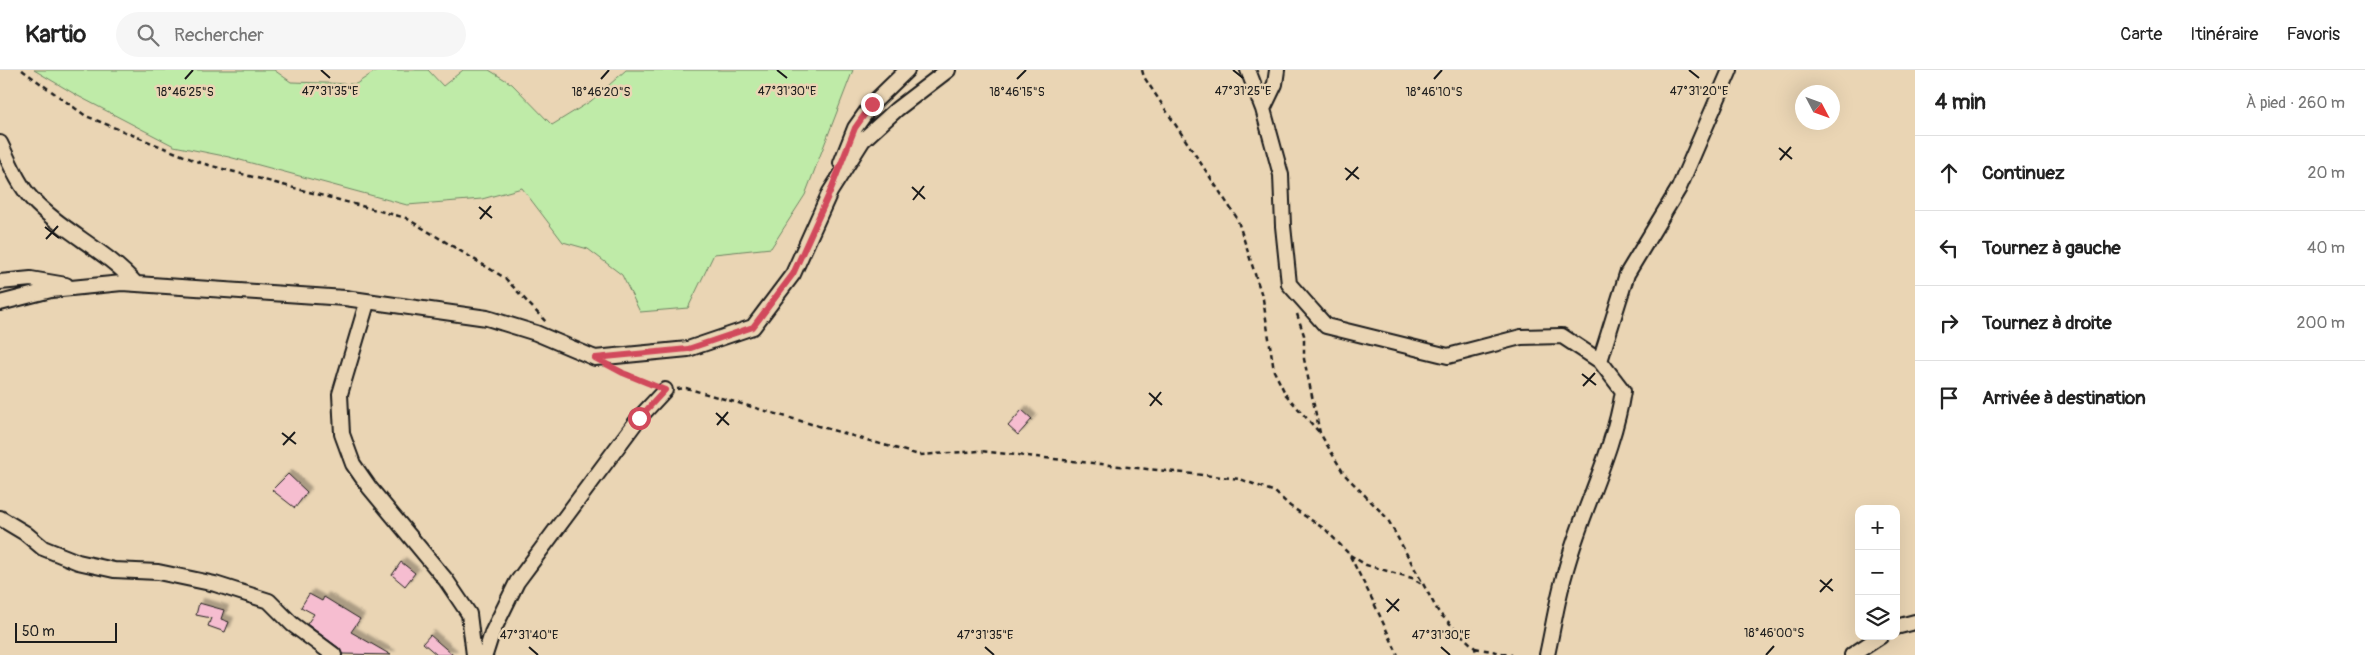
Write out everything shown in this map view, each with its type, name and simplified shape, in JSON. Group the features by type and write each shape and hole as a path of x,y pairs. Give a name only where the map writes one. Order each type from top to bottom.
{"street":[{"path":"0,303 51,290 122,283 345,298 367,303 487,318 536,333 595,358 688,349 753,327 793,274 830,192 855,128 872,104 907,70"},
{"path":"830,192 863,140 897,109 948,70"},
{"path":"1248,70 1263,109 1281,175 1283,226 1289,284 1326,326 1448,356 1521,337 1562,336 1600,361 1622,391 1619,417 1604,465 1565,572 1547,655"},
{"path":"1263,109 1275,84 1277,70"},
{"path":"1600,361 1627,274 1679,188 1730,70"},
{"path":"0,142 21,183 32,199 120,266 136,284"},
{"path":"0,282 31,279 77,287"},
{"path":"367,303 340,394 342,434 353,464 369,487 446,580 469,614 474,655"},
{"path":"485,655 492,633 517,582 639,418 665,390"},
{"path":"0,518 25,533 43,548 78,562 114,570 158,572 215,584 269,601 292,624 334,655"},
{"path":"1900,626 1915,622"},
{"path":"1900,627 1915,630"},
{"path":"1852,655 1875,640"}],"path":[{"path":"22,70 86,116 201,163 406,218 505,278 549,325"},
{"path":"1142,70 1144,77 1237,218 1263,299 1274,371 1286,395 1320,433 1344,474 1387,518 1439,613 1475,648 1512,655"},
{"path":"1295,306 1304,335 1304,359 1320,433"},
{"path":"616,369 665,390 686,388 919,455 980,451 1108,463 1240,479 1275,492 1290,506 1326,530 1349,554 1366,565 1412,578 1423,585"},
{"path":"1349,554 1374,601 1398,655"},
{"path":"1475,648 1476,655"}],"green space":[{"path":"34,70 274,70 291,82 356,84 377,70 428,70 443,86 463,70 489,70 512,84 552,125 591,101 626,70 853,70 805,195 771,248 714,254 688,308 640,312 622,275 588,249 563,242 522,188 482,199 407,205 229,157 174,146 78,96"}],"building":[{"path":"1022,410 1032,419 1018,435 1008,426"},
{"path":"288,474 307,492 295,508 272,490"},
{"path":"401,562 415,573 405,586 392,575"},
{"path":"309,594 322,601 324,597 360,619 351,632 391,655 342,654 339,648 307,624 314,614 301,607"},
{"path":"199,603 224,610 221,619 229,622 225,632 208,626 211,618 196,615"},
{"path":"430,635 453,655 437,655 423,643"}],"route":[{"path":"639,418 665,390 623,373 595,358 688,349 753,327 793,274 830,192 855,128 872,104"}]}
